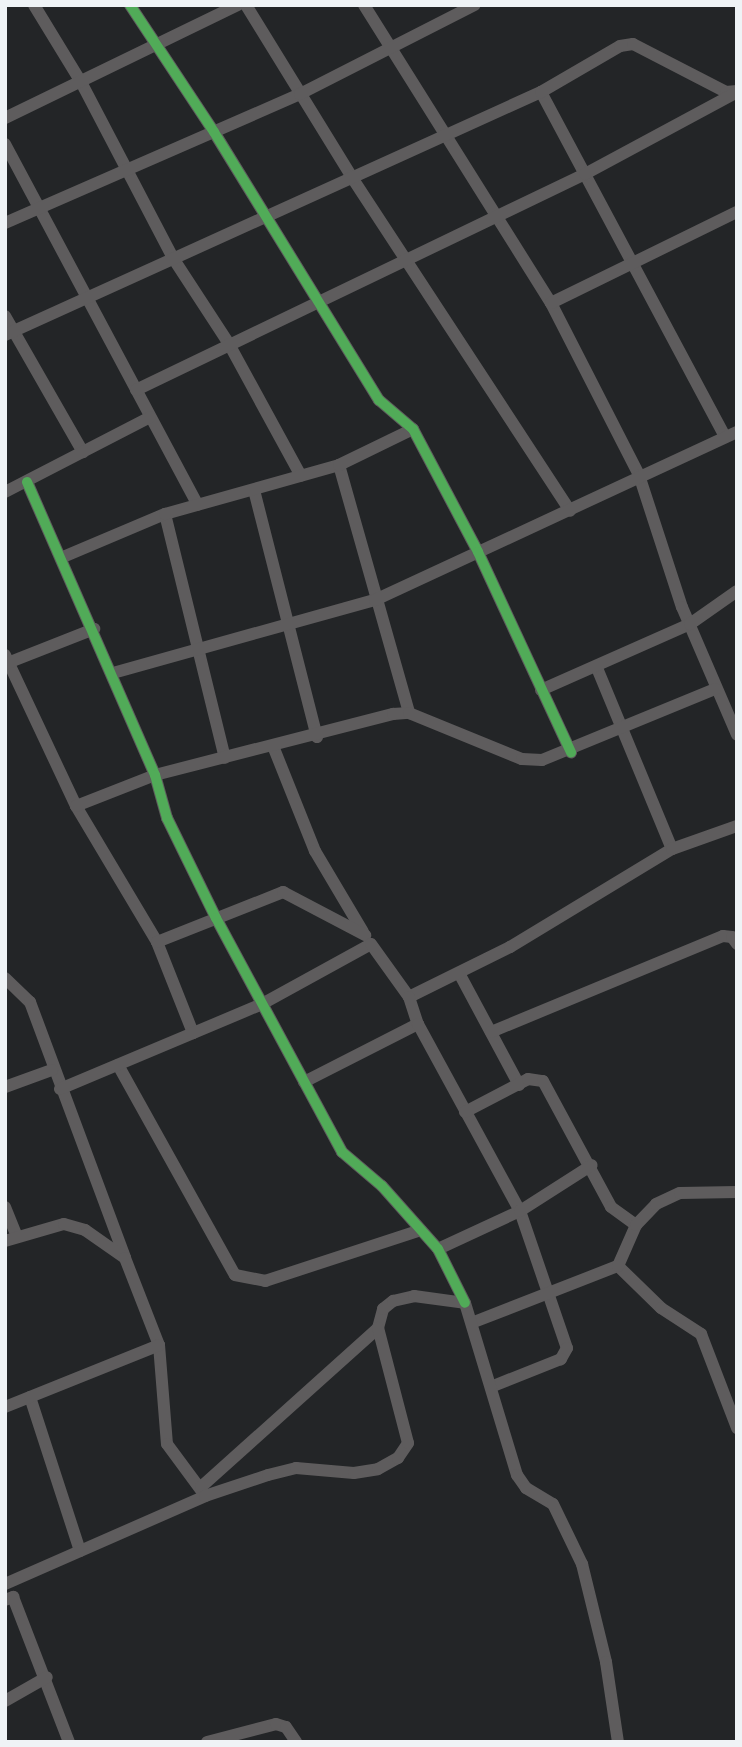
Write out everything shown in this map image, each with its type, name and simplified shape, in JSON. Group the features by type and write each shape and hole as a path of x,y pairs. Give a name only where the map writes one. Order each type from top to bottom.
{"street":[{"path":"34,5 80,82 173,258 229,344 301,476"},
{"path":"130,5 159,43 384,406 413,429 478,552 571,752"},
{"path":"5,118 238,5"},
{"path":"246,5 351,176 570,511"},
{"path":"363,5 499,215 551,303 639,475 690,624 715,689 734,720 737,735"},
{"path":"5,223 300,94 475,5"},
{"path":"10,333 266,214 541,92 620,46 633,44 726,92 737,91"},
{"path":"136,390 585,174 737,91"},
{"path":"113,673 291,626 375,600 570,511 639,475 731,435 631,261 541,92"},
{"path":"5,144 198,505"},
{"path":"551,303 631,261 737,212"},
{"path":"5,316 10,333 83,452"},
{"path":"5,492 150,417"},
{"path":"63,557 165,514 339,465 413,429"},
{"path":"339,465 409,713"},
{"path":"27,482 113,673 155,775 167,818 216,918 342,1152 382,1186 438,1248 474,1322 517,1475 526,1488 553,1504 582,1564 606,1662 618,1742"},
{"path":"254,490 291,626 317,737"},
{"path":"165,514 225,758"},
{"path":"541,690 597,668 690,624 737,591"},
{"path":"94,629 6,661 76,806 157,942 193,1033"},
{"path":"597,668 672,849"},
{"path":"76,806 155,775 409,713 522,759 542,760 571,752 715,689"},
{"path":"273,746 315,850 336,893 409,997 418,1024 520,1210 552,1294 566,1354 493,1386"},
{"path":"409,997 510,947 672,849 737,826"},
{"path":"157,942 282,892 368,940"},
{"path":"491,1032 723,936 733,937 737,944"},
{"path":"60,1089 262,1004 368,940"},
{"path":"459,973 519,1085"},
{"path":"5,978 26,994 52,1070 159,1345 167,1444 203,1492"},
{"path":"304,1082 418,1024"},
{"path":"118,1065 235,1275 265,1281 421,1230"},
{"path":"5,1087 52,1070"},
{"path":"465,1112 528,1079 543,1081 551,1089 616,1214 636,1225"},
{"path":"438,1248 520,1210 592,1165"},
{"path":"474,1322 552,1294 618,1266 636,1225 656,1203 680,1193 737,1192"},
{"path":"5,1207 11,1239 64,1224 85,1230 125,1258"},
{"path":"618,1266 661,1308 701,1334 737,1428"},
{"path":"69,1742 47,1677 7,1592 80,1551 203,1492 296,1468 354,1473 377,1469 398,1458 408,1443 378,1328 383,1309 393,1301 414,1296 465,1303"},
{"path":"203,1492 378,1328"},
{"path":"5,1406 159,1345"},
{"path":"30,1398 80,1551"},
{"path":"5,1701 47,1677"},
{"path":"207,1742 276,1724 286,1727 296,1742"}],"cycle path":[{"path":"130,5 214,132 379,400 413,429 478,552 571,752"},
{"path":"27,482 155,775 167,818 216,918 342,1152 382,1186 438,1249 465,1303"}]}
